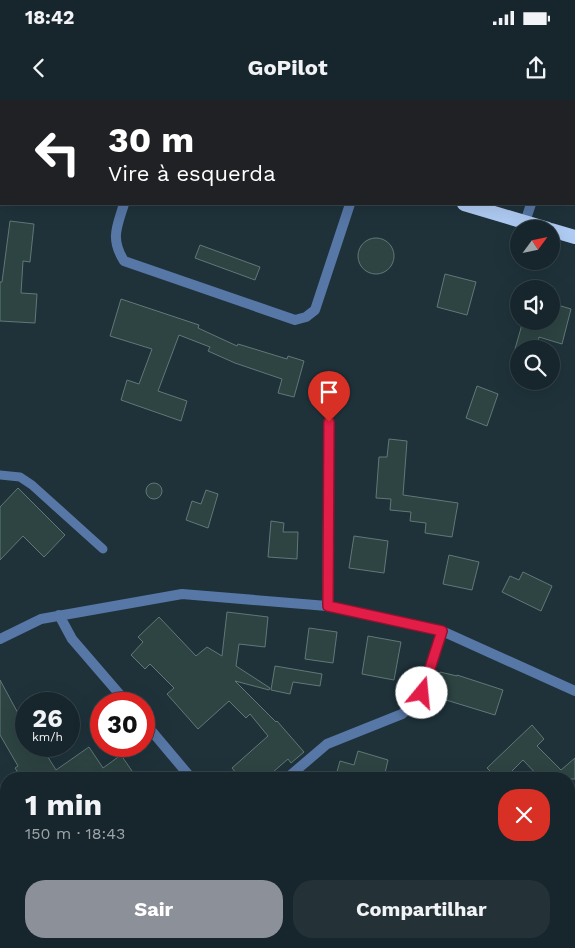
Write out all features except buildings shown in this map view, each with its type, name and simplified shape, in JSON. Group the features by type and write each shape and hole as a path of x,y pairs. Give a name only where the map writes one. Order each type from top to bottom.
{"highway":[{"path":"467,205 518,220"},
{"path":"560,233 575,237"}],"street":[{"path":"124,205 116,233 116,248 124,260 295,320 306,317 315,310 350,205"},
{"path":"526,220 531,205"},
{"path":"328,606 329,422"},
{"path":"0,639 41,619 182,594 328,606 442,631 575,691"},
{"path":"59,615 72,640 118,692"},
{"path":"294,772 327,744 402,714 415,704 422,693 442,631"},
{"path":"155,735 186,772"}],"lane":[{"path":"0,475 20,477 32,485 103,548"}],"route":[{"path":"329,422 328,606 442,631 422,693"}]}
